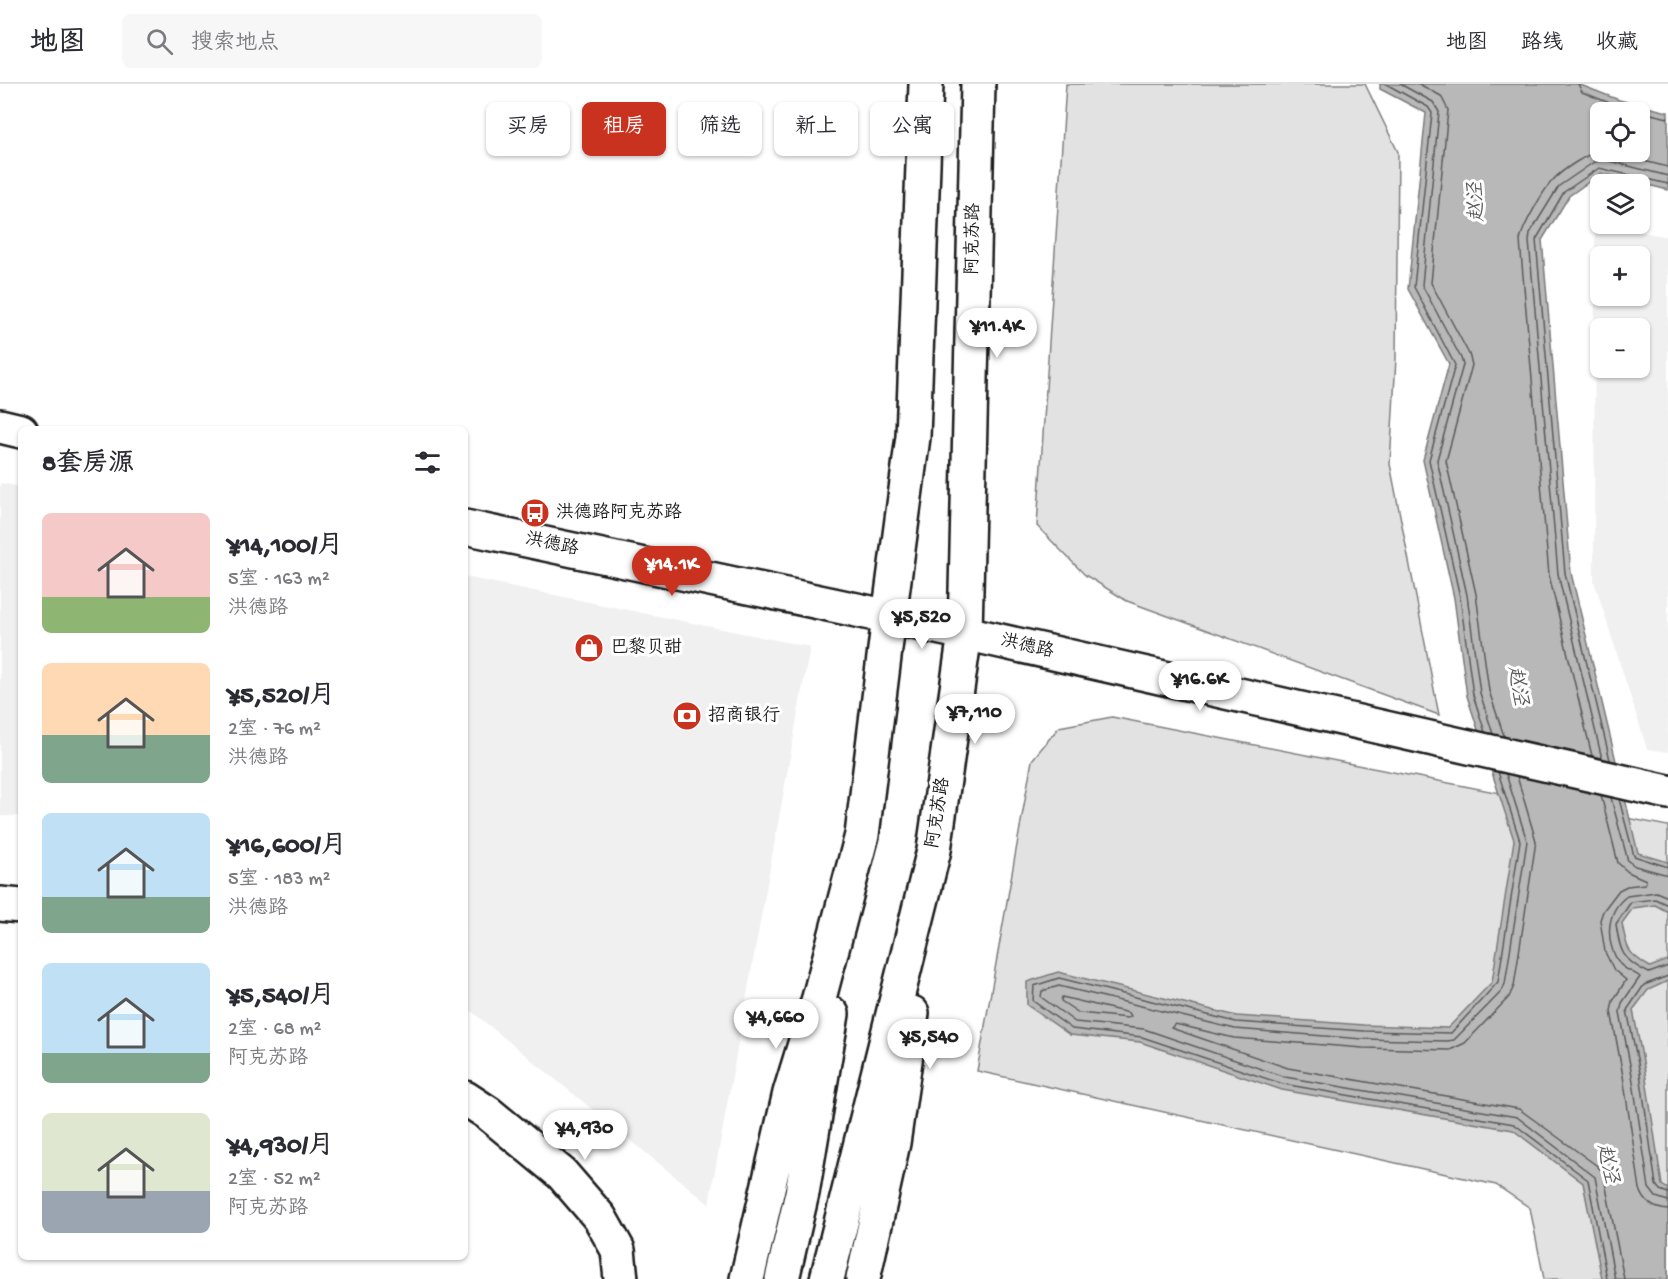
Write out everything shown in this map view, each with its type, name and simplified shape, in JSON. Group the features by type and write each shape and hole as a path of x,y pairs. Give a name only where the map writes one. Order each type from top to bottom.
{"main road":[{"path":"782,1279 802,1193 862,835 914,437 926,84"},
{"name":"阿克苏路","path":"827,1279 934,850 964,633 978,84"},
{"path":"0,426 18,430"},
{"name":"洪德路","path":"468,528 964,633 1668,792"},
{"path":"747,1279 790,1093 819,998 862,835"},
{"path":"863,1279 893,1143 934,850"},
{"path":"0,904 18,906"},
{"path":"468,1100 488,1113 562,1174 600,1218 618,1250 621,1279"}],"shaded area":[{"path":"1066,84 1365,84 1398,152 1396,358 1390,464 1439,715 1127,601 1085,575 1037,526"},
{"path":"1595,234 1650,234 1668,237 1668,752 1647,749 1594,581 1595,378 1650,378 1650,318 1595,318 1595,306 1650,306 1650,246 1595,246"},
{"path":"0,483 18,486 18,816 0,816"},
{"path":"468,578 810,647 709,1204 468,1008"},
{"path":"1112,717 1668,826 1668,1279 1544,1279 1530,1208 1496,1185 977,1071 1032,760 1059,727"}],"water":[{"name":"赵泾","path":"1380,84 1578,84 1627,102 1590,102 1590,162 1650,162 1650,108 1668,112 1668,190 1650,185 1650,174 1590,174 1590,181 1569,196 1542,240 1571,573 1638,853 1668,862 1668,912 1655,905 1633,908 1622,923 1627,945 1632,954 1650,967 1668,960 1668,981 1648,990 1633,1010 1662,1185 1668,1189 1668,1279 1602,1279 1583,1183 1513,1130 1282,1090 1140,1042 1070,1035 1027,1005 1027,982 1058,972 1237,1016 1448,1028 1492,982 1514,840 1467,696 1454,598 1423,460 1449,364 1408,289 1426,113 1380,89"}],"place":[{"name":"洪德路阿克苏路","path":"535,513"},
{"name":"巴黎贝甜","path":"589,648"},
{"name":"招商银行","path":"687,716"}]}
